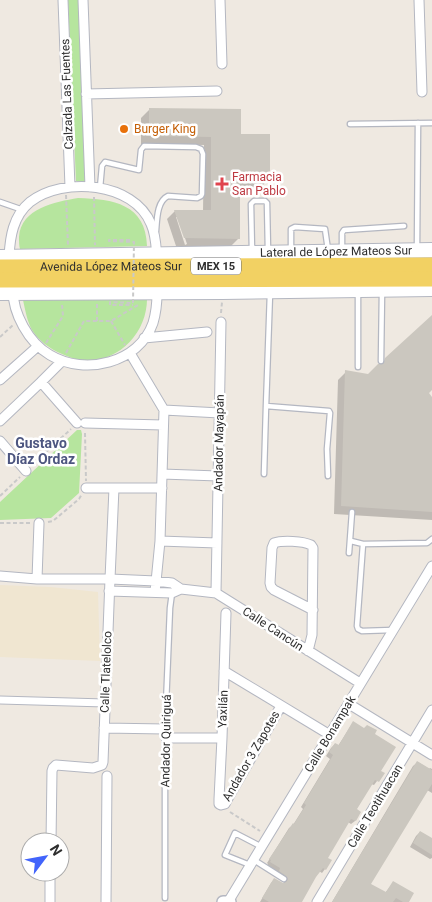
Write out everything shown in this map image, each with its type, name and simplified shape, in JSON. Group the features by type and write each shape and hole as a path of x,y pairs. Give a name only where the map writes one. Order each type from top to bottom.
{"main road":[{"name":"Lateral de López Mateos Sur","path":"3,260 96,256 158,260 252,253 432,250"},
{"name":"Avenida López Mateos Sur","path":"3,260 158,260 432,265"},
{"name":"Avenida López Mateos Sur","path":"6,286 384,286 432,280"},
{"path":"6,286 61,293 270,292 358,290 384,286 432,289"}],"street":[{"name":"Calzada Las Fuentes","path":"63,0 68,188"},
{"name":"Calzada Las Fuentes","path":"82,0 86,94 94,187"},
{"path":"220,0 222,64"},
{"path":"418,0 422,92"},
{"path":"86,94 217,91"},
{"path":"3,260 17,219 30,202 54,190 94,187 122,195 134,202 144,212 151,224 155,237 158,260"},
{"path":"6,286 26,330 40,348 62,361 90,365 118,359 130,353 144,338 153,323 156,313 157,292"},
{"name":"Andador Mayapán","path":"216,593 221,322"},
{"path":"144,338 207,332"},
{"path":"0,380 40,348"},
{"path":"130,353 164,410 160,541 155,592"},
{"path":"0,421 62,361"},
{"path":"41,382 81,423 164,425"},
{"path":"164,410 220,413"},
{"path":"0,441 26,471"},
{"path":"162,474 218,476"},
{"path":"86,488 162,488"},
{"name":"Calle Tlatelolco","path":"51,832 53,768 56,765 93,768 102,765 104,758 114,488"},
{"path":"37,580 39,523"},
{"path":"160,541 217,543"},
{"path":"308,651 312,635 313,610 312,545 305,542 279,541 274,543 270,574 271,587 313,610"},
{"name":"Calle Bonampak","path":"228,902 432,566"},
{"path":"0,576 37,580 110,579 156,581 172,588"},
{"name":"Calle Cancún","path":"109,591 155,592 172,588 216,593 360,683"},
{"name":"Yaxilán","path":"221,806 219,799 226,613"},
{"path":"224,671 330,735"},
{"path":"0,700 105,703"},
{"path":"349,704 432,754"},
{"name":"Andador 3 Zapotes","path":"221,806 225,804 281,706"},
{"name":"Calle Teotihuacan","path":"317,902 432,710"},
{"path":"104,728 222,738"},
{"path":"106,902 107,776"},
{"path":"50,882 50,902"}],"lane":[{"path":"417,250 418,123"},
{"path":"350,124 432,123"},
{"path":"94,187 102,166 106,161 139,170 141,150 144,146 196,148 201,150 203,154 201,196 197,198 168,196 164,198 159,209 155,237"},
{"path":"252,253 251,204 254,201 265,201 267,203 268,253"},
{"path":"0,202 23,210"},
{"path":"335,252 344,230 404,226"},
{"path":"291,252 291,229 295,227 324,229 335,252"},
{"path":"381,360 384,286"},
{"path":"358,290 358,367"},
{"path":"264,474 270,292"},
{"path":"266,406 324,409 329,411 328,476"},
{"path":"349,552 352,512"},
{"path":"351,541 363,544 427,543 432,539"},
{"path":"363,544 357,626 362,631 393,630"},
{"name":"Andador Quiriguá","path":"165,898 165,734 172,588"},
{"path":"262,847 235,833 226,855 252,862 284,879"}],"path":[{"path":"94,187 96,256"},
{"path":"68,188 69,256"},
{"path":"130,240 108,241 134,242 133,303 110,302 110,305 133,305"},
{"path":"221,322 222,292"},
{"path":"40,348 63,316 61,293"},
{"path":"97,321 98,293"},
{"path":"62,361 84,321 111,321 138,305"},
{"path":"0,337 20,319"},
{"path":"111,321 130,353"},
{"path":"0,496 81,423"},
{"path":"0,523 53,521 79,499 86,488 81,423"},
{"path":"221,806 268,837"}],"shaded area":[{"path":"0,585 51,587 98,592 100,661 0,657"}],"green space":[{"path":"68,0 79,0 85,182 76,181"},
{"path":"78,198 115,203 134,213 141,221 147,246 20,249 19,237 21,227 32,213 50,204"},
{"path":"147,297 142,323 128,344 118,352 94,360 80,360 62,354 41,341 30,326 23,300"},
{"path":"77,430 81,430 82,434 79,493 51,518 0,520 0,502"}],"building":[{"path":"149,108 241,109 241,134 270,134 270,179 240,179 240,239 184,238 174,210 211,210 211,137 149,136"},
{"path":"432,315 432,390 429,393 432,397 432,512 341,506 345,370 368,374 378,364 383,364 385,358"},
{"path":"353,721 364,728 367,725 377,730 375,734 396,747 381,771 385,773 379,782 375,780 357,809 361,812 356,821 351,819 328,858 332,860 326,870 323,868 316,877 302,902 269,902 262,898 274,878 283,883 288,879 279,871 280,868 270,862 271,860 269,859 306,805 304,803 333,755 329,752 335,743 339,745"},
{"path":"417,761 432,770 432,784 371,884 386,892 393,881 414,893 409,902 403,902 396,898 393,902 332,902"},
{"path":"420,831 432,838 432,855 413,843"}],"place":[{"name":"Burger King","path":"124,129"},
{"name":"Farmacia San Pablo","path":"222,184"}],"district":[{"name":"Gustavo Díaz Ordaz","path":"41,452"}]}
